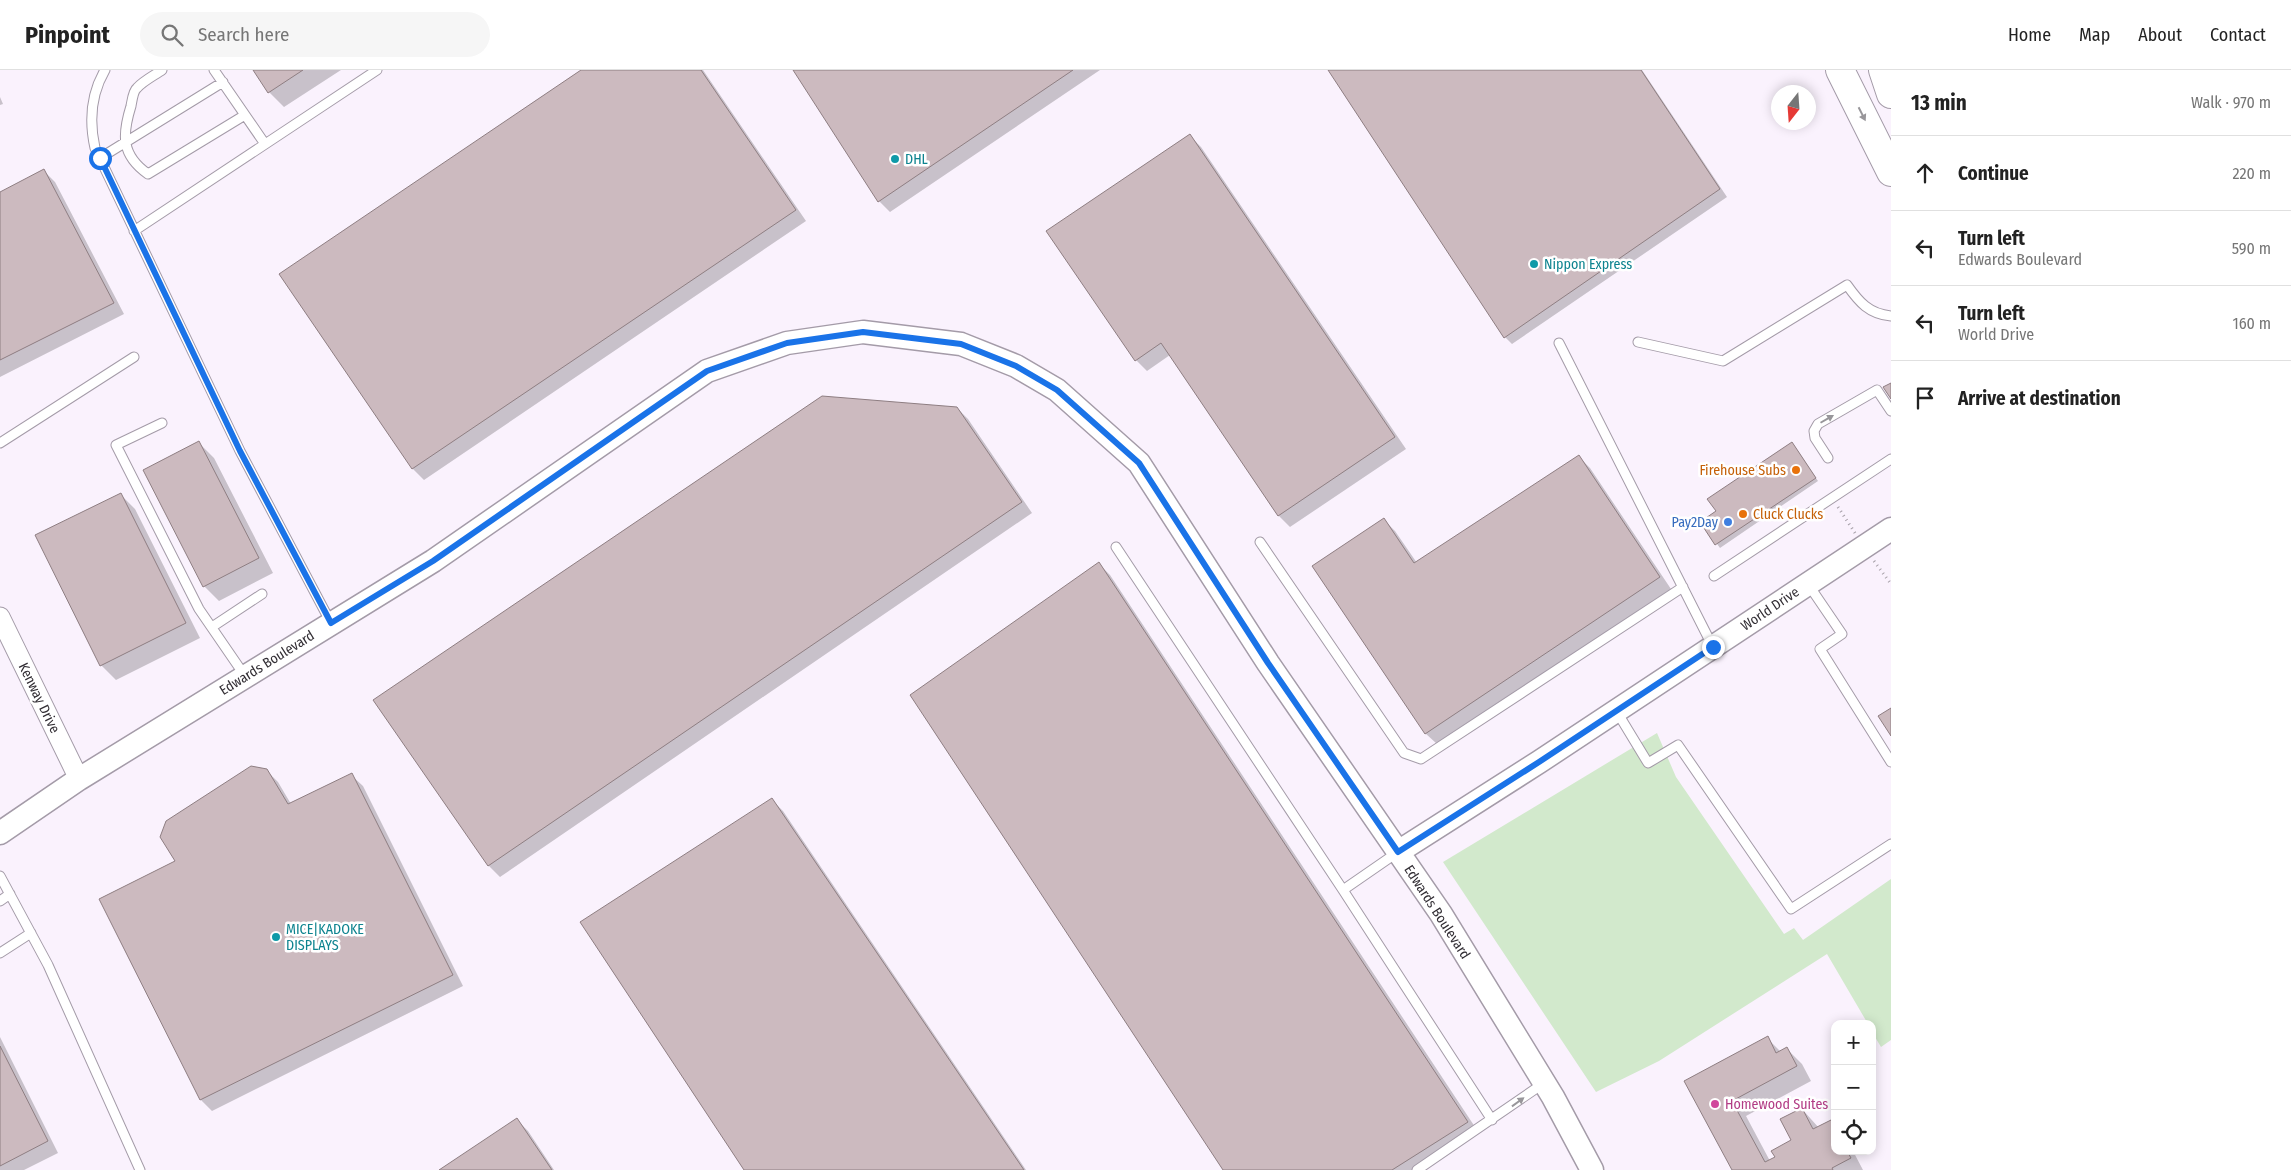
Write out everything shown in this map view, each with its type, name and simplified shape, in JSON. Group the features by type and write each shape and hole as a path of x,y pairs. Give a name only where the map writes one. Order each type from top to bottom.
{"main road":[{"path":"1840,70 1891,172"},
{"path":"1878,70 1891,102"},
{"path":"1883,70 1891,94"}],"street":[{"name":"Edwards Boulevard","path":"0,833 79,779 433,561 707,371 787,343 863,332 961,344 1016,366 1057,390 1139,463 1268,663 1441,914 1544,1083 1592,1170"},
{"name":"World Drive","path":"1398,852 1891,530"},
{"name":"Kenway Drive","path":"0,617 79,779"}],"lane":[{"path":"105,70 96,92 91,120 93,138 100,158 240,451 331,623"},
{"path":"162,70 136,88 126,122 125,141 128,152 138,166 148,174 245,115"},
{"path":"214,70 265,144"},
{"path":"134,231 377,70"},
{"path":"100,158 223,82"},
{"path":"1638,342 1723,361 1847,285 1860,303 1872,311 1891,316"},
{"path":"1559,343 1713,647"},
{"path":"0,443 134,357"},
{"path":"1828,458 1815,438 1814,431 1818,424 1876,390 1891,411"},
{"path":"162,423 116,445 199,609 245,676"},
{"path":"1714,576 1891,459"},
{"path":"1260,542 1404,753 1421,759 1683,587"},
{"path":"1116,547 1343,890 1492,1120"},
{"path":"1808,584 1842,634 1820,650 1891,762"},
{"path":"212,627 262,594"},
{"path":"1616,711 1648,763 1678,745 1792,909 1891,844"},
{"path":"1343,890 1398,852"},
{"path":"0,876 48,966 140,1170"},
{"path":"0,901 10,894"},
{"path":"0,952 31,933"},
{"path":"1417,1170 1544,1083"}],"green space":[{"path":"1657,733 1676,777 1784,934 1794,928 1803,940 1891,879 1891,1040 1881,1047 1876,1039 1876,1020 1866,1020 1827,954 1659,1061 1596,1092 1443,862"}],"building":[{"path":"253,70 303,70 268,93"},
{"path":"581,70 701,70 796,210 412,469 279,274"},
{"name":"DHL","path":"793,70 1073,70 878,202"},
{"name":"Nippon Express","path":"1328,70 1641,70 1720,189 1504,338"},
{"path":"1190,134 1395,437 1278,516 1161,343 1135,361 1046,231"},
{"path":"44,169 114,303 0,360 0,192"},
{"path":"1891,383 1891,399 1883,387"},
{"path":"822,396 957,407 1022,502 488,866 373,700"},
{"path":"199,441 259,558 203,587 143,470"},
{"path":"1792,442 1816,478 1715,545 1700,522 1716,511 1707,499"},
{"path":"1579,455 1660,577 1425,734 1312,566 1384,518 1414,563"},
{"path":"121,493 186,623 100,666 35,535"},
{"path":"1099,562 1468,1122 1392,1170 1223,1170 910,695"},
{"path":"1891,708 1891,736 1878,716"},
{"name":"MICE|KADOKE DISPLAYS","path":"251,766 267,769 288,804 352,773 453,975 200,1100 99,899 175,861 160,837 166,821"},
{"path":"772,798 1024,1170 744,1170 580,922"},
{"name":"Homewood Suites","path":"1768,1036 1776,1053 1787,1047 1797,1066 1732,1101 1765,1162 1775,1157 1771,1151 1791,1140 1780,1119 1802,1108 1813,1129 1831,1120 1831,1155 1849,1155 1851,1158 1832,1168 1833,1170 1732,1170 1684,1081"},
{"path":"0,1046 48,1141 0,1166"},
{"path":"517,1118 552,1170 439,1170"}],"place":[{"name":"DHL","path":"895,159"},
{"name":"Nippon Express","path":"1534,264"},
{"name":"Firehouse Subs","path":"1796,470"},
{"name":"Cluck Clucks","path":"1743,514"},
{"name":"Pay2Day","path":"1728,522"},
{"name":"MICE|KADOKE DISPLAYS","path":"276,937"},
{"name":"Homewood Suites","path":"1715,1104"}],"route":[{"path":"100,158 240,451 331,623 433,561 600,443 707,371 787,343 863,332 961,344 1016,366 1057,390 1139,463 1268,663 1398,852 1713,647"}]}
